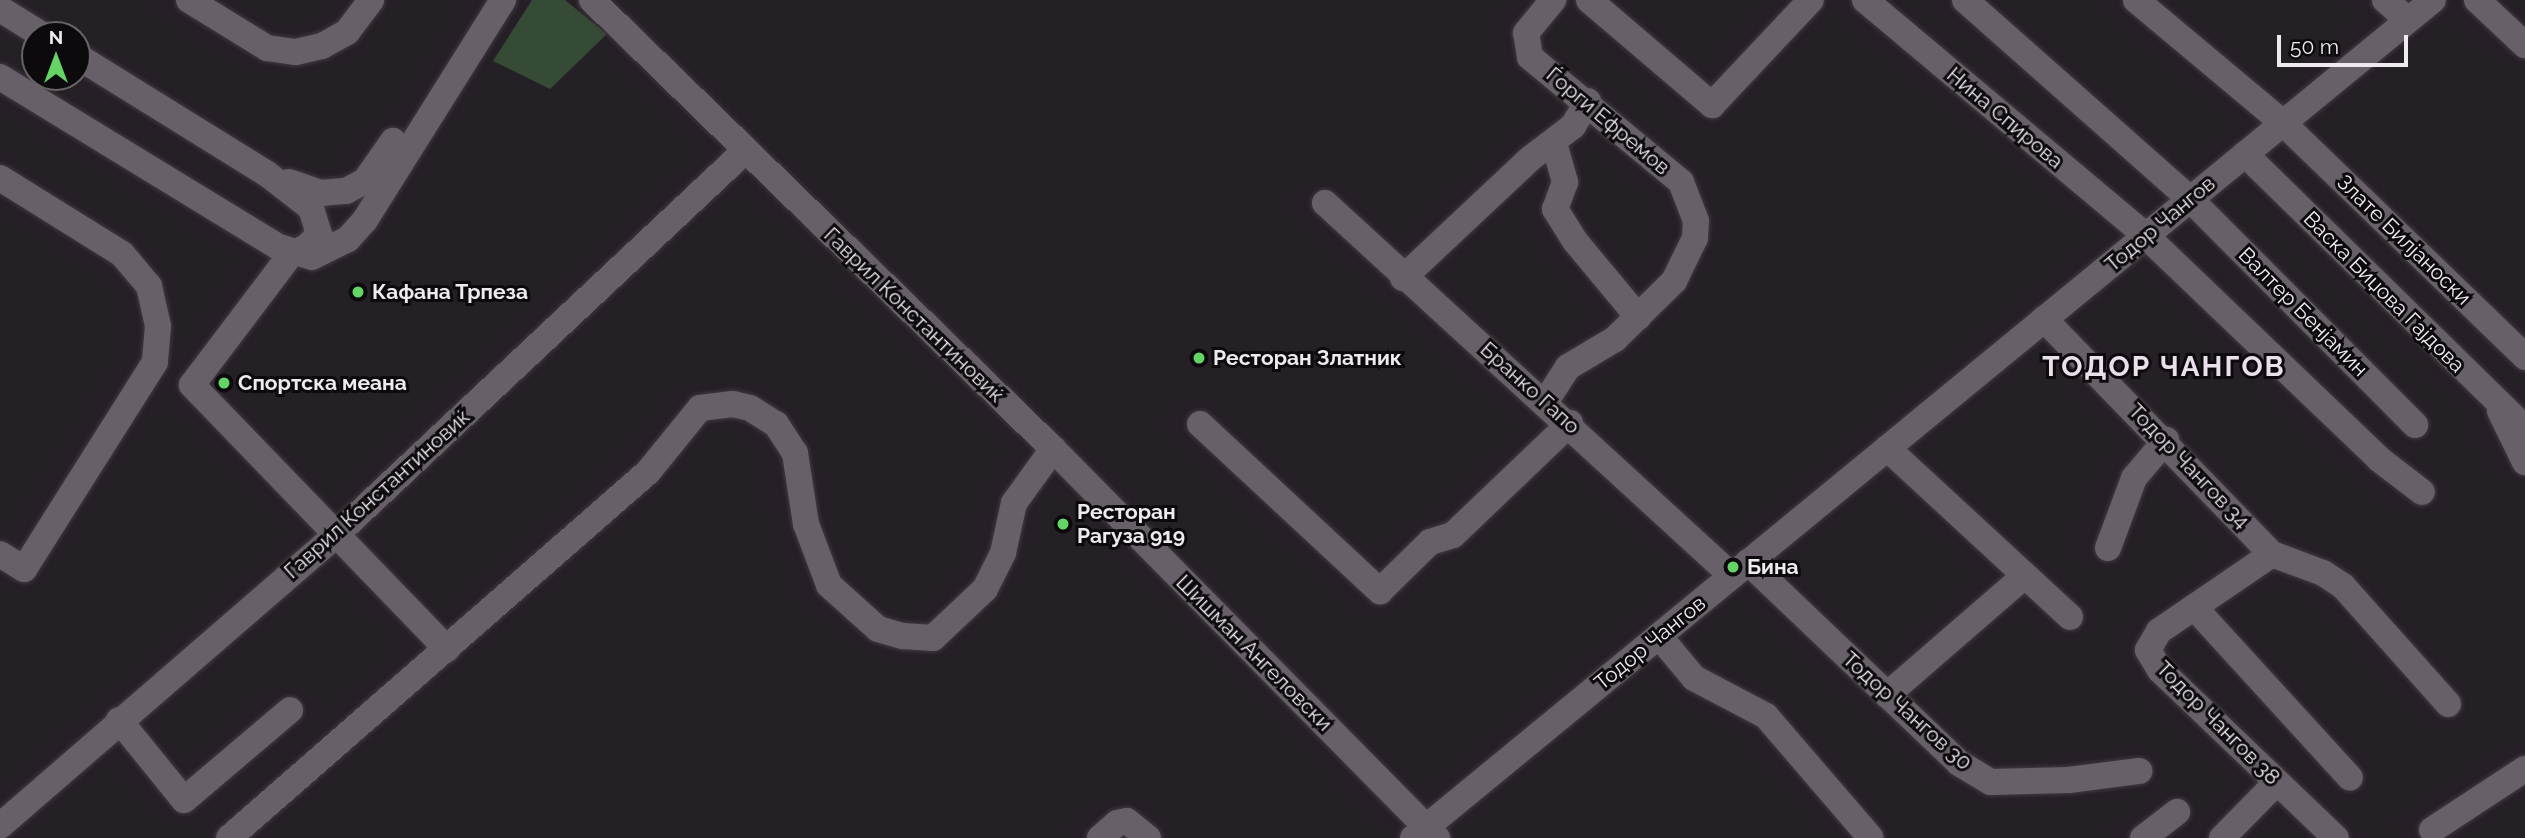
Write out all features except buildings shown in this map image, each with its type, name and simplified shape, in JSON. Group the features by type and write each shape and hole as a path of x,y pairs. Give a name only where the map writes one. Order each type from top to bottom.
{"street":[{"path":"189,0 267,48 296,51 322,46 347,32 371,0"},
{"path":"266,173 321,193 346,191 365,181 482,0"},
{"path":"0,77 291,254 312,257 330,251 365,220 503,0"},
{"name":"Гаврил Константиновиќ","path":"592,0 1053,449"},
{"name":"Ѓорги Ефремов","path":"1546,401 1568,367 1615,339 1681,269 1695,238 1696,221 1681,183 1527,51 1530,25 1553,0"},
{"path":"1590,0 1712,105 1811,0"},
{"name":"Нина Спирова","path":"1864,0 2146,236 2379,459 2422,492"},
{"name":"Валтер Бенјамин","path":"1965,0 2190,199 2415,425"},
{"name":"Злате Билјаноски","path":"2136,0 2283,123 2525,357"},
{"path":"2385,0 2408,20"},
{"name":"Тодор Чангов","path":"1425,835 1659,636 2433,0"},
{"path":"2477,0 2525,45"},
{"path":"0,9 21,22"},
{"path":"91,66 266,173 311,208 318,219 319,234 307,247 291,254 192,385 338,533 447,649"},
{"path":"1403,278 1531,158 1573,126 1588,102"},
{"path":"1554,143 1565,182 1555,209 1575,241 1638,317"},
{"name":"Гаврил Константиновиќ","path":"0,826 119,720 338,533 745,151"},
{"name":"Васка Биџова Гајдова","path":"2245,154 2525,428"},
{"path":"0,178 122,254 140,273 154,301 158,326 155,362 24,569 0,554"},
{"name":"Бранко Гапо","path":"1325,203 1403,278 1740,569"},
{"name":"Тодор Чангов 34","path":"2044,319 2166,440 2272,554"},
{"path":"2495,400 2525,463"},
{"path":"229,838 648,472 700,408 733,404 750,408 776,424 795,453 806,524 829,585 878,629 902,636 933,638 985,589 1003,553 1014,503 1053,449"},
{"path":"1200,424 1380,592 1430,542 1452,535 1570,423"},
{"path":"2108,548 2133,478 2166,440"},
{"path":"1887,448 2022,578 2070,617"},
{"name":"Шишман Ангеловски","path":"1053,449 1425,835"},
{"path":"2272,554 2323,573 2343,586 2448,704"},
{"name":"Тодор Чангов 38","path":"2272,554 2159,631 2148,650 2160,670 2336,838"},
{"name":"Тодор Чангов 30","path":"1740,569 1886,695 1959,763 1991,782 2069,780 2139,771"},
{"path":"1886,695 2022,578"},
{"path":"2194,607 2350,778"},
{"path":"1659,636 1694,678 1766,716 1870,837"},
{"path":"119,720 184,800 290,710"},
{"path":"2432,830 2525,769"},
{"path":"2222,838 2277,782"},
{"path":"2143,838 2178,812"},
{"path":"1100,838 1117,822 1127,821 1148,838"}],"green space":[{"path":"532,0 565,0 607,34 550,89 493,61"}],"place":[{"name":"Кафана Трпеза","path":"358,292"},
{"name":"Ресторан Златник","path":"1199,358"},
{"name":"Спортска меана","path":"224,383"},
{"name":"Ресторан Рагуза 919","path":"1063,524"},
{"name":"Бина","path":"1733,567"}],"district":[{"name":"ТОДОР ЧАНГОВ","path":"2164,367"}]}
